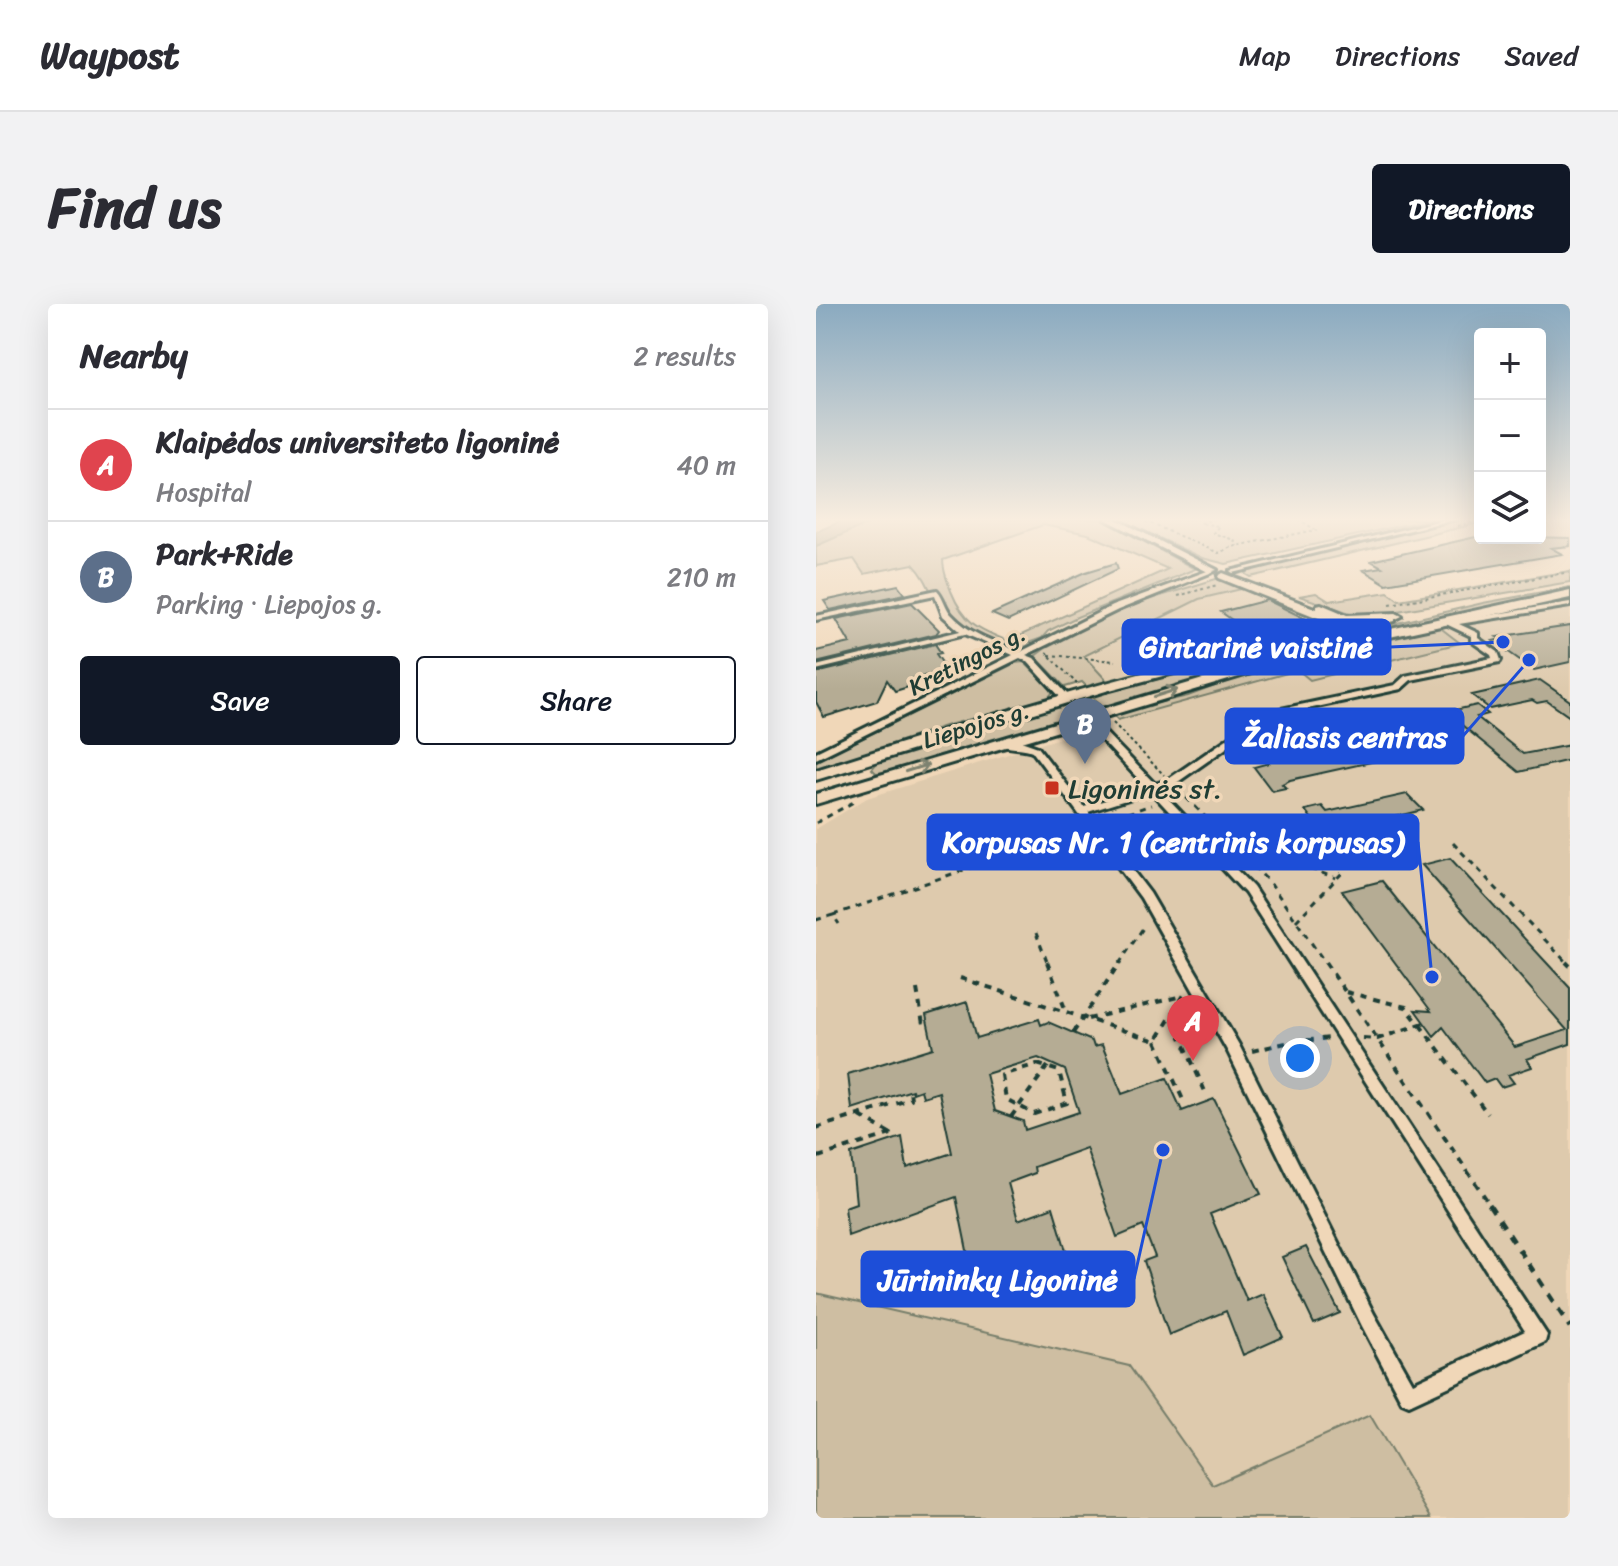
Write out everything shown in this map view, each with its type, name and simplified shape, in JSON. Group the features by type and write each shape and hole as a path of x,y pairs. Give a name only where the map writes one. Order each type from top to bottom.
{"main road":[{"path":"1235,576 1356,627 1400,620"},
{"path":"1235,576 1332,619 1331,625 1312,634"},
{"name":"Liepojos g.","path":"1433,616 1567,579"},
{"name":"Liepojos g.","path":"816,775 1066,698 1312,634 1570,594"},
{"name":"Liepojos g.","path":"816,799 1060,725 1101,720 1356,627 1381,620 1381,627 1400,620"},
{"path":"861,760 856,773 873,781"}],"street":[{"name":"Kretingos g.","path":"816,756 1125,603 1201,576"},
{"name":"Kretingos g.","path":"1181,582 1203,576"},
{"path":"816,618 937,592 946,614 966,632 1031,660 1066,698"},
{"path":"1433,616 1469,625 1570,604"},
{"path":"1082,811 1171,782 1259,721 1281,712 1381,692 1398,687 1408,678 1497,660 1469,625"},
{"path":"816,668 966,632"},
{"path":"1040,731 1034,740 1035,749 1146,896 1204,996 1409,1395 1538,1335 1249,890 1153,789 1101,720"},
{"path":"1000,743 1021,744 1035,749"}],"path":[{"path":"1418,599 1567,579"},
{"path":"1078,685 1048,654 1115,661"},
{"path":"1101,720 1171,782 1270,883 1570,1327"},
{"path":"1110,847 1179,815 1192,803"},
{"path":"1227,840 1336,878"},
{"path":"1453,843 1570,966"},
{"path":"1296,921 1342,873"},
{"path":"816,920 833,915 839,924"},
{"path":"1073,1033 1086,1018 1143,928"},
{"path":"1036,933 1066,1011"},
{"path":"960,978 1156,1041 1185,1104"},
{"path":"917,989 923,1024 927,1022"},
{"path":"1345,992 1406,1007 1488,1114"},
{"path":"1156,1041 1184,995"},
{"path":"1086,1018 1184,995 1204,996 1181,1037 1207,1096"},
{"path":"1037,1064 1049,1065 1059,1071 1067,1103 1034,1114 1018,1108 1006,1099 1002,1075 1037,1064"},
{"path":"1011,1117 1049,1065"},
{"path":"816,1128 911,1099 910,1091"},
{"path":"818,1157 892,1137 858,1115"}],"shaded area":[{"path":"922,576 946,576 956,602 967,618 1008,641 1153,576 1179,576 1077,617 1048,631 1042,638 1003,652 951,624 939,609"},
{"path":"1543,576 1570,576 1570,582 1362,617 1299,596 1316,593 1329,601 1388,592 1399,600"},
{"path":"1219,578 1250,587 1199,599 1084,656 1108,682 1087,687 1082,682 1065,687 1035,656 1128,606"},
{"path":"1250,587 1330,620 1318,628 1108,682 1083,657 1199,599"},
{"path":"1570,587 1570,592 1394,627 1389,625 1483,603"},
{"path":"1570,597 1570,1518 1431,1518 1370,1415 1213,1485 1129,1366 816,1293 816,829 867,798 1118,720 1298,670 1310,680 1458,644 1438,626"},
{"path":"1438,626 1460,643 1310,680 1298,670 1118,720 1111,713 1188,696 1260,669 1347,645"},
{"path":"1348,630 1358,632 1103,709 1092,696"},
{"path":"1024,662 1051,689 1048,698 945,726 816,770 816,761 1015,663"},
{"path":"1084,698 1095,710 890,772 876,773 872,769 880,759"},
{"path":"816,1293 1129,1366 1213,1485 1370,1415 1431,1518 816,1518"}],"building":[{"path":"1078,576 1104,576 1008,621 992,614"},
{"path":"1372,576 1435,576 1386,584"},
{"path":"898,585 905,594 830,610 824,601"},
{"path":"1267,600 1304,618 1250,633 1221,612"},
{"path":"912,603 939,630 936,634 816,663 816,651 850,643 836,619"},
{"path":"1570,626 1570,662 1534,670 1493,641 1501,639 1497,637"},
{"path":"935,644 941,653 936,654 948,671 911,679 915,685 895,691 887,680 877,701 824,717 816,702 816,673"},
{"path":"1540,680 1570,701 1570,717 1547,701 1537,703 1532,700 1490,709 1472,695"},
{"path":"1477,705 1488,714 1477,717 1523,754 1570,745 1570,760 1519,772 1446,712"},
{"path":"1348,732 1376,761 1290,780 1282,784 1286,788 1272,791 1254,767 1269,763 1261,754"},
{"path":"1407,794 1423,810 1347,829 1356,840 1332,845 1305,810 1322,806 1327,812"},
{"path":"1450,858 1570,988 1570,1044 1527,1059 1532,1067 1508,1075 1514,1083 1501,1087 1495,1079 1485,1083 1443,1027 1434,1036 1415,1010 1431,1011 1342,891 1382,881 1515,1047 1567,1030 1422,865"},
{"path":"967,1002 977,1038 1039,1019 1041,1025 1048,1022 1092,1041 1094,1047 1102,1045 1122,1094 1167,1078 1182,1111 1214,1099 1261,1194 1210,1214 1247,1301 1263,1294 1283,1337 1243,1355 1226,1311 1169,1335 1144,1261 1155,1257 1143,1226 1117,1237 1086,1148 1034,1167 1035,1173 1008,1183 1018,1220 1053,1207 1067,1254 1007,1277 1009,1286 977,1299 956,1197 848,1236 845,1207 856,1203 851,1154 902,1137 907,1168 952,1153 939,1092 923,1097 921,1090 913,1093 912,1090 852,1109 848,1074 933,1048 926,1015","holes":["1038,1058 1065,1070 1079,1112 1025,1130 1023,1121 995,1111 986,1074"]},
{"path":"1306,1247 1340,1313 1314,1324 1282,1257"}],"place":[{"name":"Gintarinė vaistinė","path":"1503,642"},
{"name":"Žaliasis centras","path":"1529,660"},
{"name":"Park+Ride","path":"1085,764"},
{"name":"Ligoninės st.","path":"1052,788"},
{"name":"Korpusas Nr. 1 (centrinis korpusas)","path":"1432,977"},
{"name":"Klaipėdos universiteto ligoninė","path":"1193,1061"},
{"name":"Jūrininkų Ligoninė","path":"1163,1150"}]}
